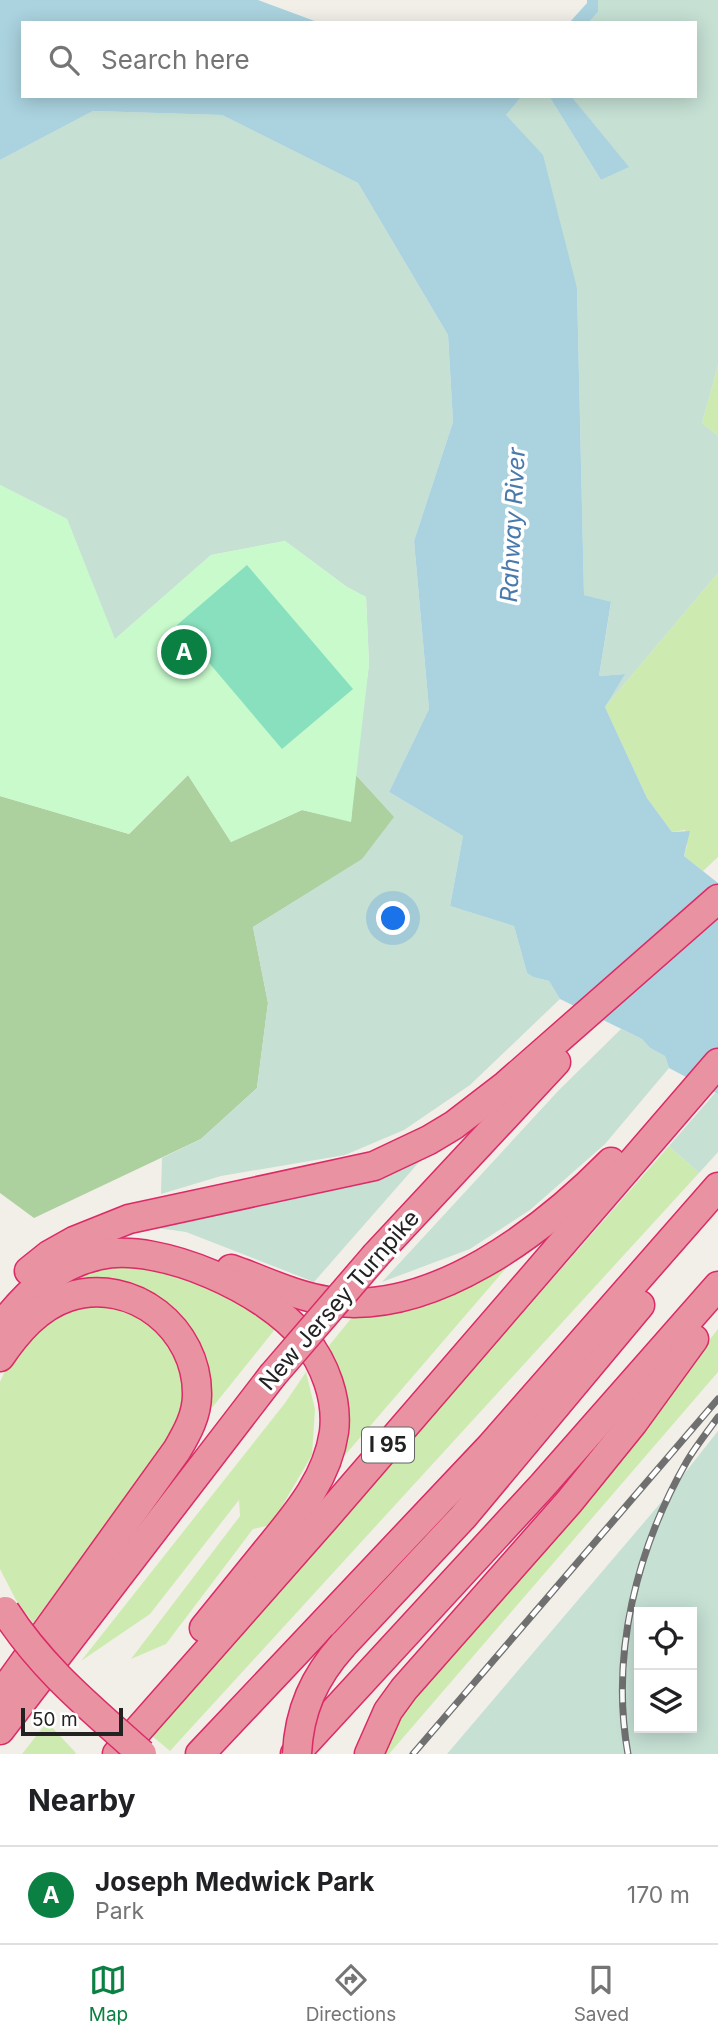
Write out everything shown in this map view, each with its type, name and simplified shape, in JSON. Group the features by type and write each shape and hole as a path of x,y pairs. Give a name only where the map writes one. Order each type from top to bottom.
{"highway":[{"path":"0,1301 24,1275 49,1255 100,1228 128,1219 343,1174 383,1162 429,1140 454,1125 506,1085 541,1064 718,902"},
{"path":"49,1255 74,1245 99,1240 154,1242 299,1294 328,1301 361,1303 392,1298 449,1280 524,1237 650,1130 718,1047"},
{"name":"I 95","path":"117,1754 345,1495 650,1130 718,1063"},
{"name":"New Jersey Turnpike","path":"0,1730 272,1376 541,1064"},
{"path":"200,1754 491,1446 718,1187"},
{"path":"296,1754 308,1696 323,1669 463,1517 718,1210"},
{"path":"0,1328 16,1306 36,1287 77,1262 102,1255 127,1253 153,1256 205,1273 260,1301 303,1337 318,1358 329,1383 334,1406 334,1430 323,1472 311,1494 103,1754"},
{"path":"369,1754 388,1711 585,1482 632,1423 707,1311 718,1286"},
{"path":"0,1357 28,1322 48,1307 68,1297 91,1293 114,1294 153,1308 169,1322 191,1356 198,1397 188,1433 177,1450 0,1696"},
{"path":"296,1754 707,1311"},
{"path":"2,1612 17,1650 39,1676 125,1754"},
{"path":"2,1612 46,1668 142,1754"}],"green space":[{"path":"598,0 718,0 718,365 702,423 718,436 718,573 605,707 624,674 599,676 611,603 584,595 577,288 506,115 520,98 550,98 601,180 628,167 573,98 697,98 697,21 590,21 598,12"},
{"path":"93,111 222,115 358,183 448,335 453,422 414,541 429,709 389,792 463,836 450,906 514,926 527,973 549,981 560,999 470,1085 404,1130 345,1155 221,1176 161,1194 162,1158 201,1139 257,1088 268,1003 253,927 362,859 394,817 355,774 369,664 366,597 347,587 285,541 211,555 114,640 67,519 0,485 0,160"},
{"path":"718,365 718,436 702,423"},
{"path":"0,485 67,519 115,639 211,555 285,541 347,587 366,597 369,664 351,822 302,810 231,842 188,775 129,834 0,796"},
{"path":"247,565 353,689 282,749 177,625"},
{"path":"718,573 718,857 703,871 684,856 687,846 685,830 672,832 647,798 605,707"},
{"path":"355,774 395,817 363,859 253,927 268,1003 257,1088 201,1139 34,1218 0,1193 0,796 129,834 188,775 231,842 302,810 351,821"},
{"path":"621,1029 642,1039 650,1048 665,1056 669,1068 605,1144 530,1210 470,1249 382,1282 559,1090"},
{"path":"715,1093 718,1094 718,1152 699,1173 669,1146"},
{"path":"669,1146 699,1173 170,1751 152,1736"},
{"path":"427,1153 314,1282 186,1232 136,1225"},
{"path":"520,1252 327,1476 323,1353 358,1310"},
{"path":"142,1263 225,1296 276,1328 207,1414 183,1321 154,1295 110,1280 52,1287 81,1268"},
{"path":"121,1306 167,1336 183,1375 184,1404 168,1441 33,1623 16,1600 0,1569 0,1382 7,1366 31,1336 48,1324 78,1307"},
{"path":"718,1329 718,1372 389,1754 382,1754 396,1718 631,1440"},
{"path":"306,1372 315,1409 312,1455 271,1525 253,1529 166,1644 131,1659 240,1516 239,1500 150,1614 81,1661 285,1403"},
{"path":"718,1431 718,1754 447,1754 669,1493"},
{"path":"47,1722 76,1753 75,1754 22,1754"}],"water":[{"name":"Rahway River","path":"0,0 258,0 315,21 21,21 21,98 520,98 506,115 543,155 577,288 584,595 611,602 599,676 625,674 605,707 647,798 672,832 690,831 684,856 718,883 718,1094 669,1068 665,1056 650,1048 642,1039 560,999 549,981 527,973 514,926 450,906 463,836 389,792 429,709 414,541 453,422 448,335 358,183 222,115 93,111 0,160"},
{"path":"587,0 598,0 598,12 590,21 571,21"},
{"path":"550,98 573,98 629,167 601,180"}],"railway":[{"path":"413,1754 718,1399"},
{"path":"628,1754 623,1716 623,1678 632,1603 654,1529 669,1494 691,1455 718,1417"}],"place":[{"name":"Joseph Medwick Park","path":"184,652"}]}
